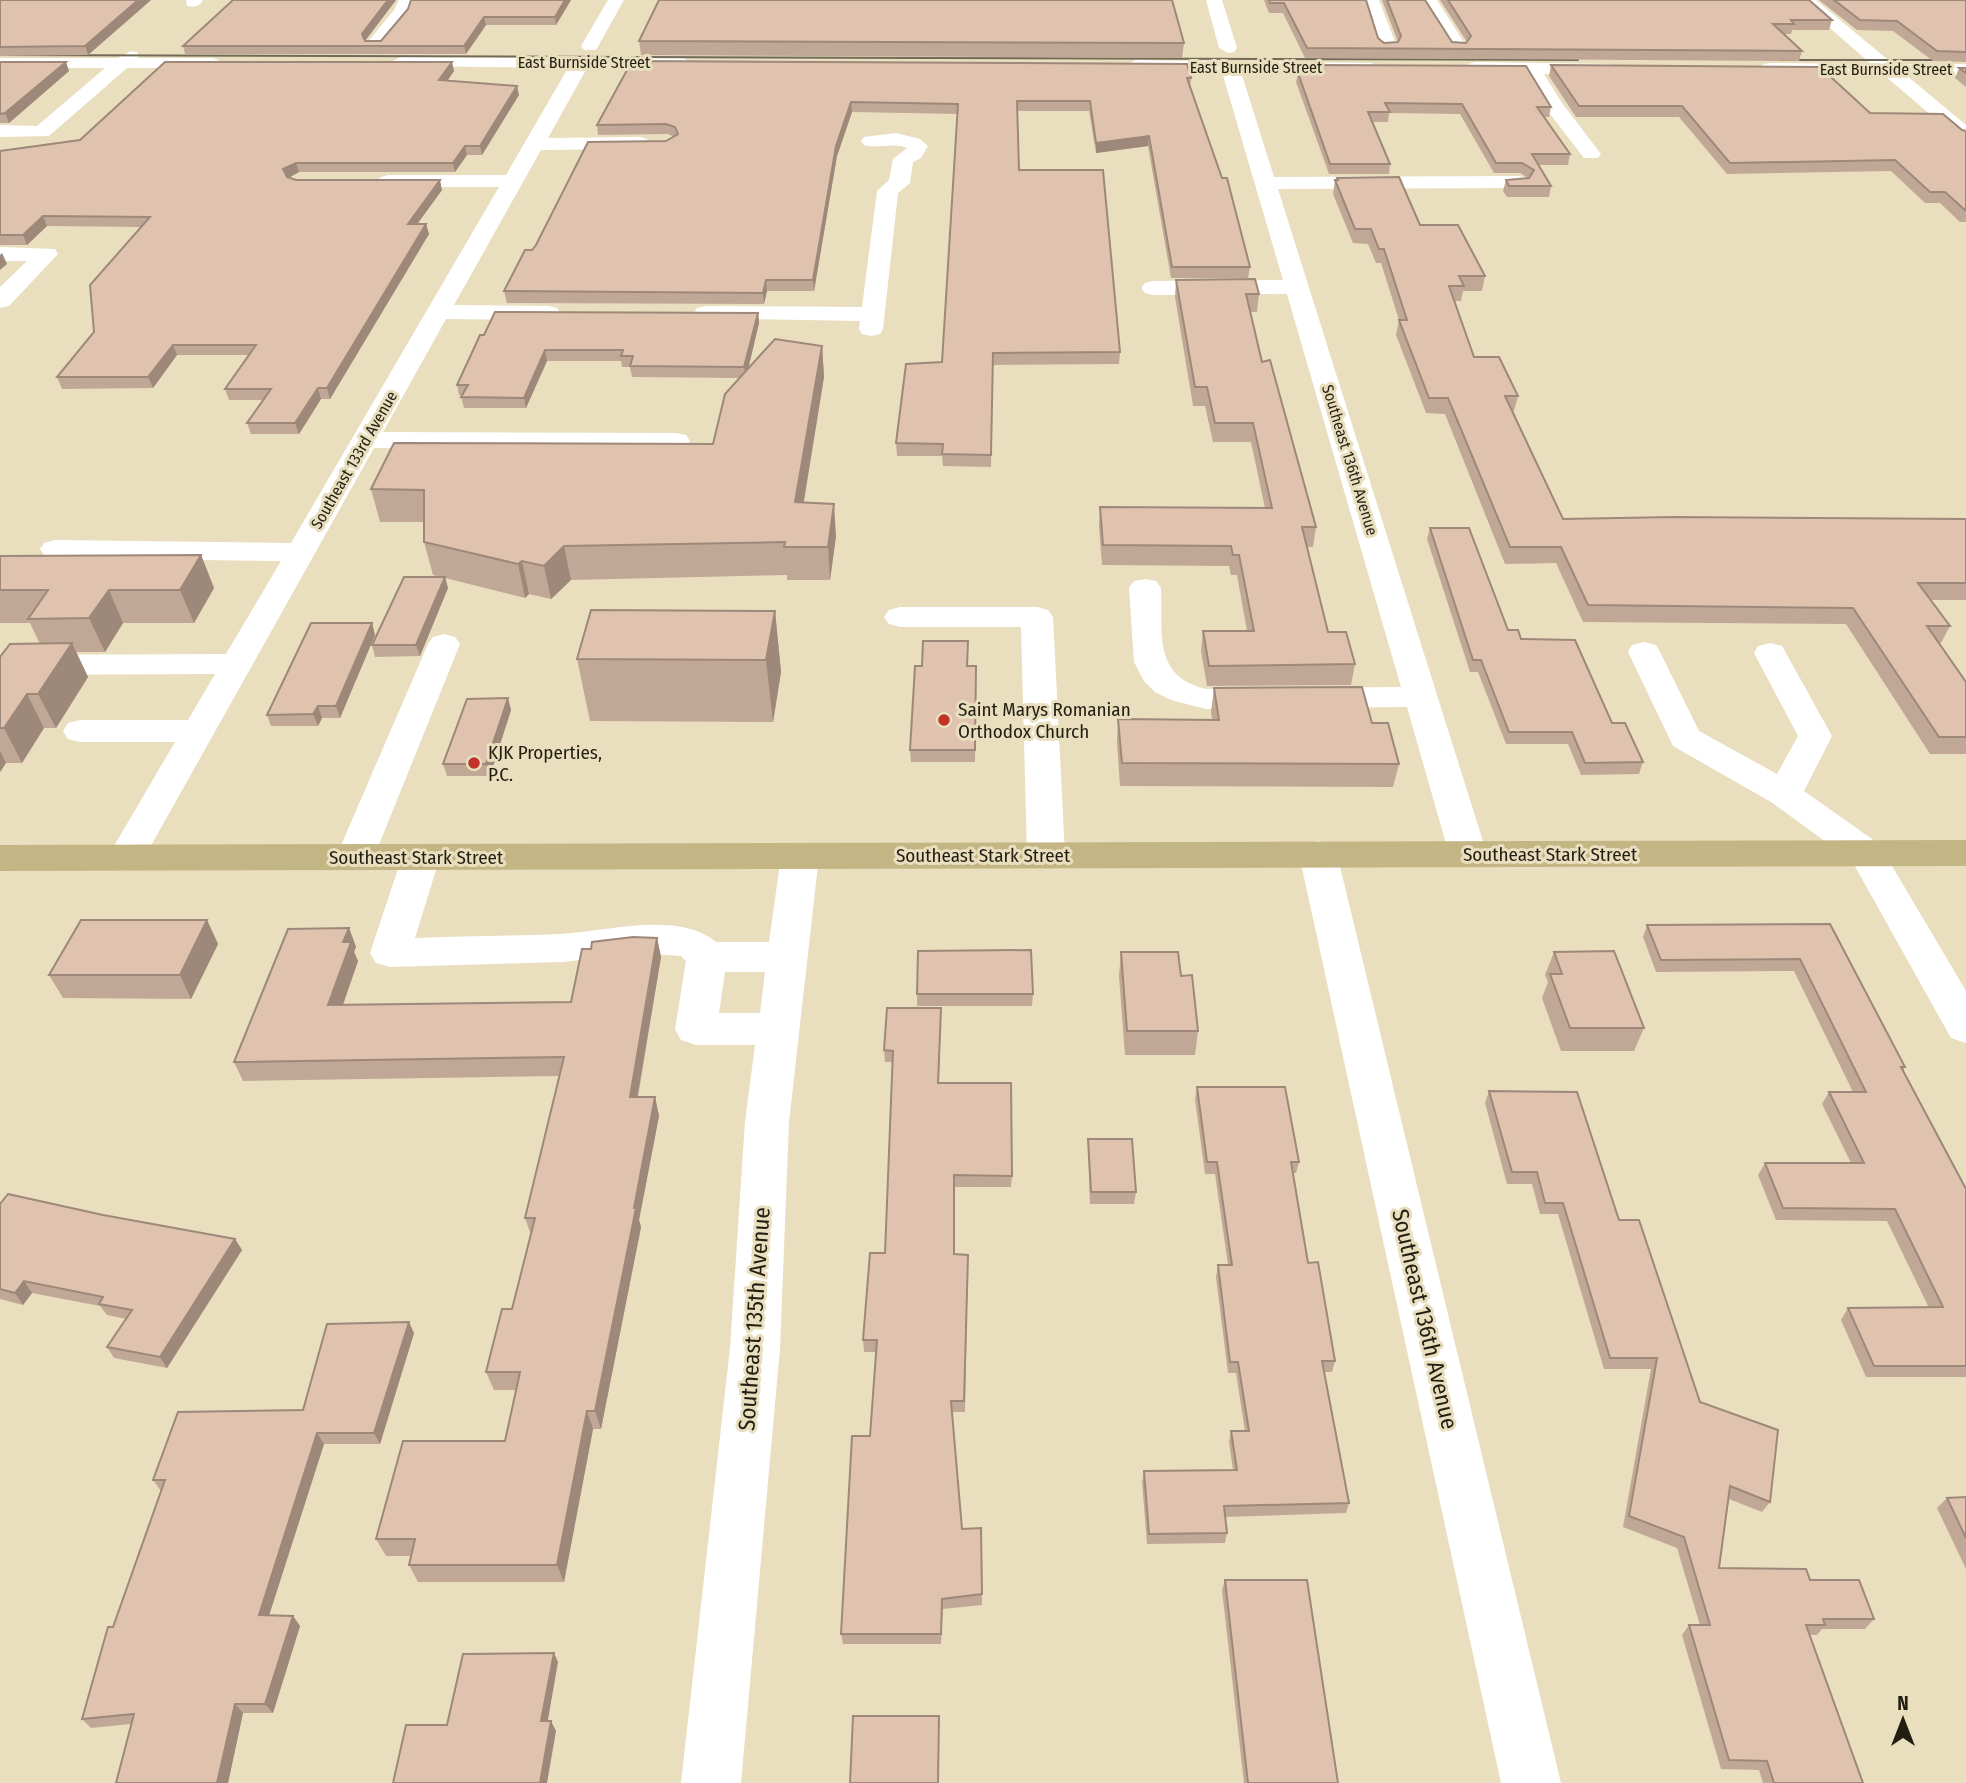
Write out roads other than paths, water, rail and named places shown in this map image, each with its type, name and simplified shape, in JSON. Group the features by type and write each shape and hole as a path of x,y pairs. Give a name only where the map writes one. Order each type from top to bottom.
{"main road":[{"name":"Southeast Stark Street","path":"0,858 1966,853"}],"street":[{"path":"407,0 377,60 581,62"},
{"name":"Southeast 133rd Avenue","path":"127,858 616,0"},
{"name":"Southeast 136th Avenue","path":"1214,0 1233,54 1266,183 1468,854"},
{"path":"1366,47 1395,47 1371,0"},
{"path":"1429,0 1464,47 1430,47"},
{"path":"1807,0 1880,56 1966,135"},
{"name":"East Burnside Street","path":"352,44 377,60 707,63"},
{"path":"0,131 42,132 143,45 51,45"},
{"name":"East Burnside Street","path":"581,62 694,47"},
{"name":"East Burnside Street","path":"1840,48 1966,70"},
{"name":"East Burnside Street","path":"1127,49 1233,54 1380,68"},
{"name":"East Burnside Street","path":"1113,66 1233,54"},
{"name":"East Burnside Street","path":"1745,69 1880,56"},
{"path":"0,63 229,63"},
{"path":"1463,68 1621,68"},
{"path":"1532,68 1553,105 1591,154"},
{"path":"683,313 872,322 888,191 899,183 903,159 914,154 918,146 909,140 894,138 871,141"},
{"path":"533,144 654,143"},
{"path":"365,181 512,181"},
{"path":"1266,183 1519,182"},
{"path":"0,254 47,254 0,301"},
{"path":"1153,288 1297,287"},
{"path":"438,312 574,313"},
{"path":"365,440 676,441"},
{"path":"55,550 302,552"},
{"path":"1145,588 1150,667 1158,680 1183,695 1206,699 1421,697"},
{"path":"900,617 1037,617 1046,855"},
{"path":"355,857 444,644"},
{"path":"1644,652 1685,738 1784,794 1866,853 1966,1027"},
{"path":"1770,653 1815,736 1784,794"},
{"path":"0,665 236,664"},
{"path":"80,730 199,731"},
{"name":"Southeast 136th Avenue","path":"1318,854 1531,1783"},
{"name":"Southeast 135th Avenue","path":"711,1783 755,1348 767,1122 800,856"},
{"path":"421,857 390,953 563,948 636,939 691,943 707,957 788,957"},
{"path":"707,957 696,1029 778,1030"}],"tram line":[{"path":"0,55 1578,60"},
{"path":"1781,60 1966,60"}],"place":[{"name":"Saint Marys Romanian Orthodox Church","path":"944,720"},
{"name":"KJK Properties, P.C.","path":"474,763"}]}
